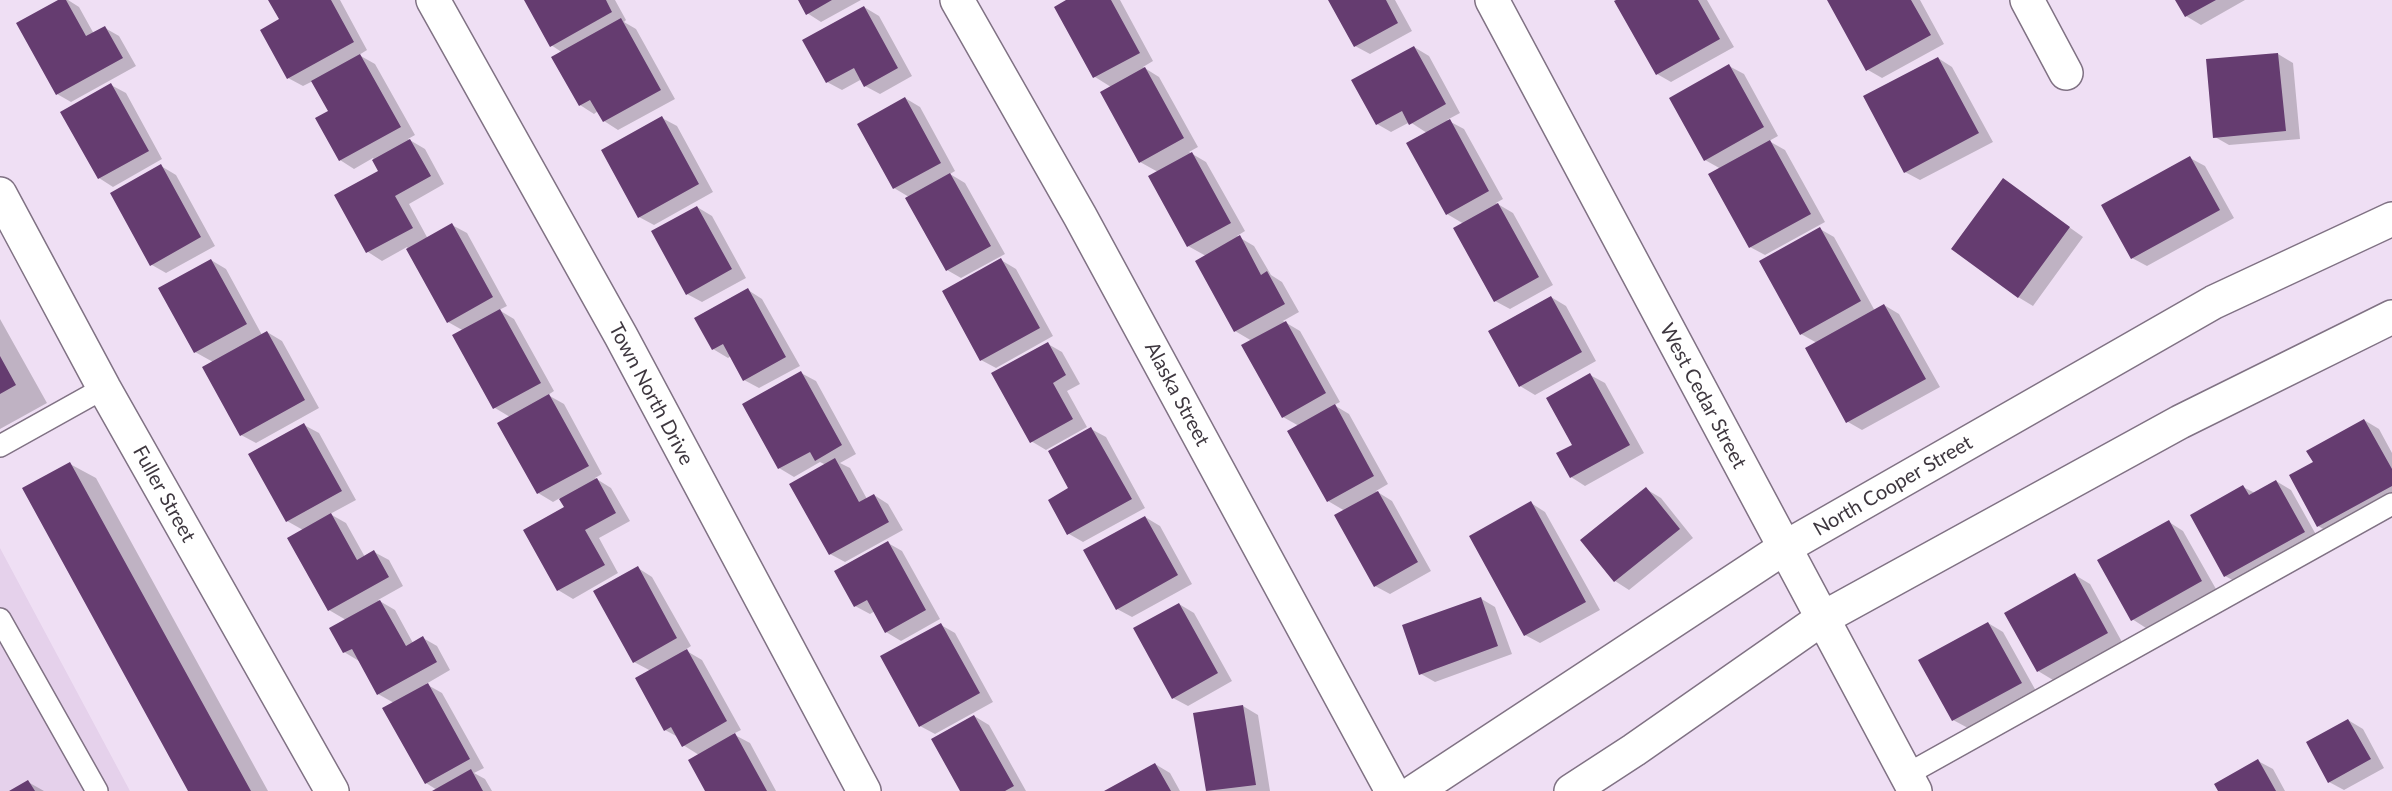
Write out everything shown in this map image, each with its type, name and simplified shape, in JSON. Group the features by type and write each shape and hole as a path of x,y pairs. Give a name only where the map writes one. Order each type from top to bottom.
{"street":[{"name":"Town North Drive","path":"433,0 621,336 864,791"},
{"name":"Alaska Street","path":"957,0 1080,216 1392,791"},
{"name":"West Cedar Street","path":"1491,0 1910,783"},
{"path":"2027,0 2066,73"},
{"name":"Fuller Street","path":"0,194 104,388 332,791"},
{"name":"North Cooper Street","path":"1415,791 1784,548 2214,303 2392,219"},
{"path":"1571,791 1634,750 1823,618 2180,422 2392,318"}],"lane":[{"path":"0,446 104,388"},
{"path":"1910,783 2392,504"},
{"path":"0,619 97,791"}],"shaded area":[{"path":"0,548 130,791 0,791"}],"building":[{"path":"58,0 66,0 86,36 105,26 123,58 56,95 16,23"},
{"path":"268,0 331,0 354,42 287,79 260,30 279,19"},
{"path":"524,0 606,0 612,12 550,47"},
{"path":"798,0 832,0 806,15"},
{"path":"1066,0 1111,0 1140,53 1093,78 1054,7"},
{"path":"1328,0 1386,0 1398,23 1354,47"},
{"path":"1698,0 1720,39 1656,75 1614,1"},
{"path":"1827,0 1911,0 1931,35 1866,71"},
{"path":"2175,0 2216,0 2185,17"},
{"path":"864,6 898,68 864,87 854,68 826,83 802,40"},
{"path":"621,18 661,90 603,122 590,100 579,106 551,57"},
{"path":"1414,46 1446,104 1409,125 1402,111 1376,125 1351,80"},
{"path":"2278,53 2286,131 2213,138 2206,59"},
{"path":"360,54 401,127 339,161 315,118 328,111 311,81"},
{"path":"1938,57 1979,133 1904,173 1863,96"},
{"path":"1729,64 1764,127 1704,161 1669,98"},
{"path":"1145,67 1184,138 1139,163 1100,92"},
{"path":"111,83 149,151 98,179 60,112"},
{"path":"905,97 941,163 893,189 857,124"},
{"path":"662,116 699,184 638,218 601,150"},
{"path":"1450,119 1489,191 1446,215 1406,143"},
{"path":"410,139 431,176 395,196 413,228 366,253 334,195 378,171 372,160"},
{"path":"1770,140 1811,214 1749,248 1708,174"},
{"path":"1192,152 1231,223 1187,247 1148,176"},
{"path":"2190,156 2220,210 2131,259 2101,205"},
{"path":"161,164 201,237 150,266 110,193"},
{"path":"950,173 991,246 946,271 905,198"},
{"path":"2003,178 2070,227 2018,298 1951,249"},
{"path":"1498,203 1539,277 1494,302 1453,228"},
{"path":"697,206 732,269 686,295 651,231"},
{"path":"452,223 493,297 447,323 406,249"},
{"path":"1820,227 1861,301 1800,335 1759,261"},
{"path":"1240,235 1261,275 1267,271 1285,304 1234,332 1195,261"},
{"path":"1001,258 1040,328 980,361 942,291"},
{"path":"211,259 247,324 194,353 158,288"},
{"path":"748,288 786,357 743,381 723,344 712,350 694,318"},
{"path":"1551,296 1582,352 1519,387 1488,331"},
{"path":"1884,304 1926,379 1846,423 1805,348"},
{"path":"500,309 541,383 493,409 452,335"},
{"path":"1286,321 1326,393 1282,418 1241,345"},
{"path":"267,331 305,400 240,436 202,367"},
{"path":"1048,342 1066,375 1053,383 1073,419 1030,443 991,373"},
{"path":"0,356 16,385 0,394"},
{"path":"801,371 842,445 815,461 810,452 778,469 742,404"},
{"path":"1590,373 1630,445 1570,478 1556,453 1572,445 1546,398"},
{"path":"549,394 589,466 537,494 497,423"},
{"path":"1335,404 1374,476 1327,502 1287,431"},
{"path":"2364,419 2392,469 2392,486 2317,527 2289,475 2313,462 2306,451"},
{"path":"304,423 342,491 286,522 248,454"},
{"path":"1091,427 1132,499 1067,535 1048,500 1068,488 1048,451"},
{"path":"835,458 859,502 874,494 889,522 829,555 789,484"},
{"path":"70,462 251,791 188,791 22,488"},
{"path":"597,478 616,513 585,530 605,565 557,591 523,530 564,507 559,499"},
{"path":"2276,480 2305,532 2224,577 2190,515 2243,485 2249,495"},
{"path":"1646,487 1680,529 1614,582 1580,540"},
{"path":"1378,491 1418,562 1374,587 1334,515"},
{"path":"1531,501 1586,602 1524,636 1469,536"},
{"path":"331,513 357,560 374,550 389,577 328,611 287,538"},
{"path":"1145,516 1178,575 1116,610 1083,550"},
{"path":"2169,520 2202,581 2131,621 2097,560"},
{"path":"888,541 926,610 885,633 867,600 854,607 834,571"},
{"path":"638,566 677,638 633,663 593,591"},
{"path":"2075,573 2108,633 2037,672 2004,613"},
{"path":"1481,597 1498,646 1419,675 1402,625"},
{"path":"380,600 406,646 423,636 437,662 377,695 352,649 343,653 329,628"},
{"path":"1179,603 1218,673 1172,699 1133,628"},
{"path":"1988,622 2022,683 1952,721 1918,660"},
{"path":"941,623 980,693 919,727 880,656"},
{"path":"687,649 727,721 682,747 671,727 664,731 635,678"},
{"path":"428,683 470,759 425,784 382,708"},
{"path":"1243,705 1256,785 1206,791 1193,713"},
{"path":"974,715 1014,786 1005,791 960,791 931,739"},
{"path":"2348,719 2371,759 2328,783 2306,742"},
{"path":"735,733 767,791 705,791 688,760"},
{"path":"2258,759 2276,791 2218,791 2214,784"},
{"path":"1155,763 1171,791 1104,791"},
{"path":"471,769 483,791 432,791"},
{"path":"28,780 35,791 9,791"}]}
